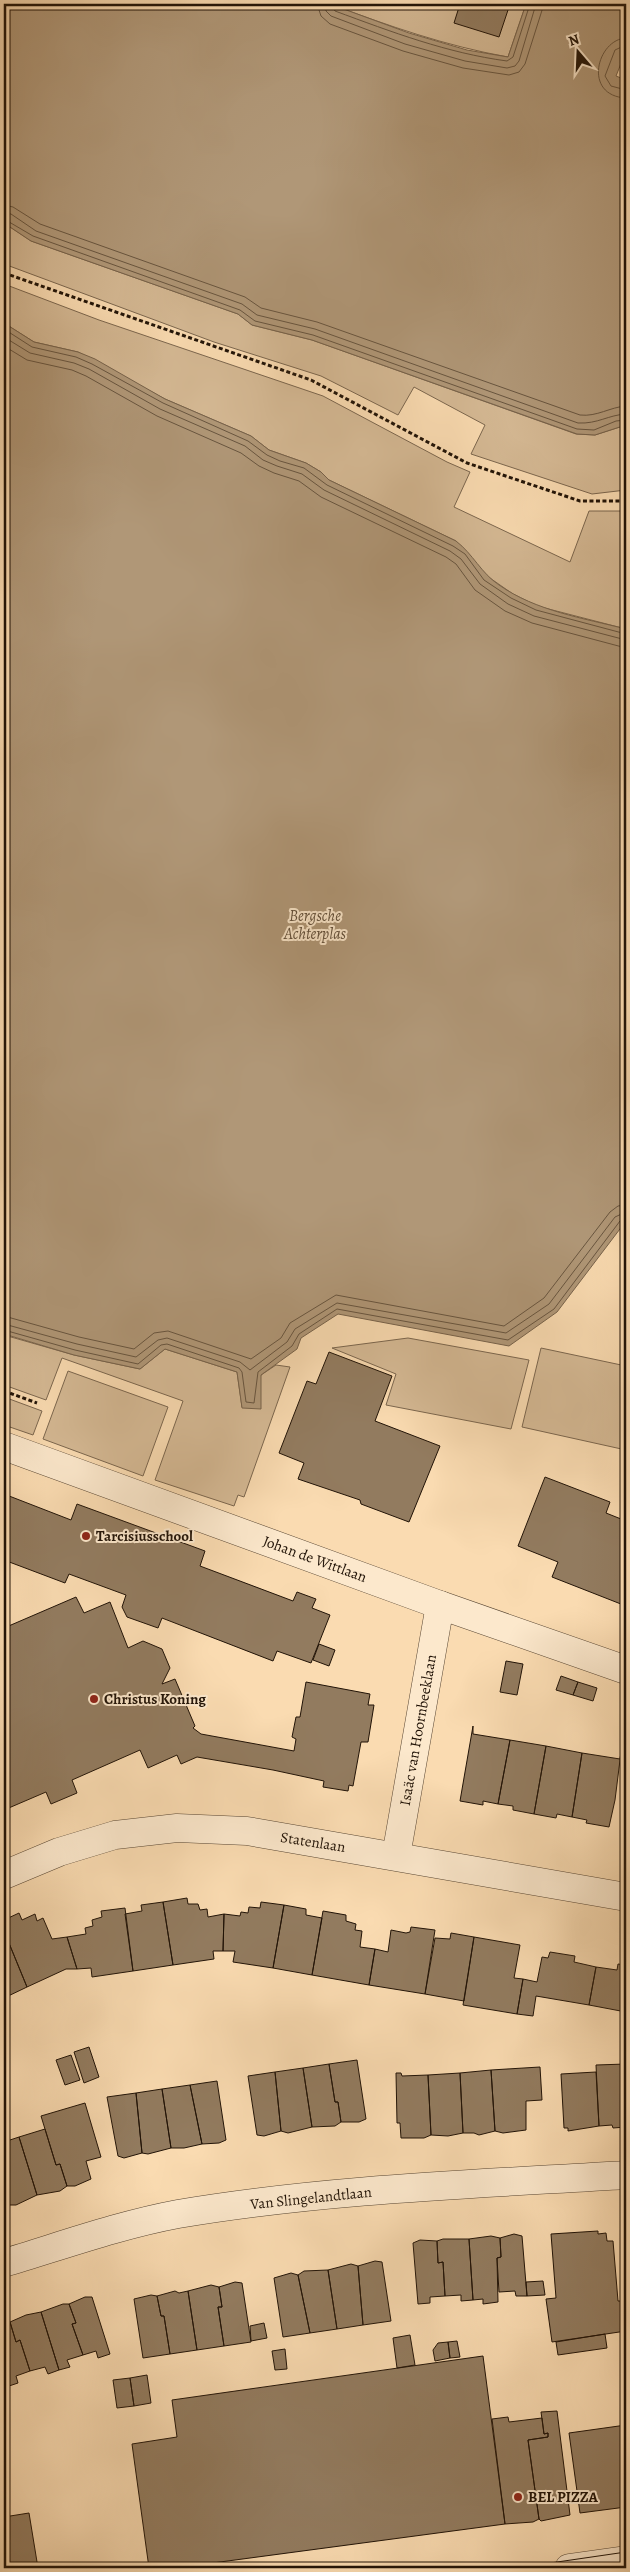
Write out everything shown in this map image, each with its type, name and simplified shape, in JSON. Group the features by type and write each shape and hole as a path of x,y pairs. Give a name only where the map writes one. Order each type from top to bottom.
{"street":[{"name":"Johan de Wittlaan","path":"4,1446 440,1605 626,1670"},
{"name":"Isaäc van Hoornbeeklaan","path":"396,1856 440,1605"},
{"name":"Statenlaan","path":"4,1875 59,1852 115,1835 177,1828 247,1831 626,1897"},
{"name":"Van Slingelandtlaan","path":"4,2264 101,2233 167,2217 261,2202 380,2190 626,2175"},
{"path":"570,2568 626,2560"}],"path":[{"path":"4,273 310,380 467,463 580,501 626,501"},
{"path":"4,1391 37,1403"}],"shaded area":[{"path":"330,4 526,4 508,57 418,35"},
{"path":"4,223 31,241 238,314 252,325 312,340 576,434 595,435 626,425 626,490 592,494 471,454 485,425 414,387 398,415 321,376 214,342 4,264"},
{"path":"4,284 99,320 323,396 447,462 470,472 454,507 570,562 589,511 626,511 626,629 537,606 513,594 487,576 456,541 329,480 321,472 306,463 269,450 251,436 165,399 78,352 34,342 4,323"},
{"path":"4,1335 74,1355 140,1369 165,1349 237,1372 242,1407 261,1375 276,1365 290,1367 244,1497 238,1495 234,1506 155,1480 183,1401 62,1358 46,1400 4,1385"},
{"path":"408,1338 529,1360 511,1429 386,1405 396,1374 332,1348"},
{"path":"541,1348 626,1366 626,1450 522,1427"},
{"path":"68,1371 168,1407 143,1476 43,1439"},
{"path":"4,1397 42,1411 33,1435 4,1425"}],"water":[{"path":"4,4 330,4 409,33 467,50 508,57 526,4 626,4 626,51 616,76 626,80 626,425 595,435 577,434 312,340 252,325 238,314 31,241 4,223"},
{"name":"Bergsche Achterplas","path":"4,323 34,342 78,352 95,359 165,399 251,436 269,450 306,463 321,472 329,480 456,541 493,580 513,594 560,613 626,629 626,1221 557,1312 509,1346 338,1314 301,1338 297,1349 261,1375 261,1409 242,1408 237,1372 165,1349 140,1369 74,1355 4,1334"}],"building":[{"path":"460,4 499,4 509,7 499,37 454,23"},
{"path":"329,1352 392,1376 375,1421 440,1446 409,1522 361,1504 360,1500 298,1479 304,1463 279,1453 307,1381 316,1384"},
{"path":"545,1477 610,1502 606,1513 626,1521 626,1606 552,1577 558,1562 518,1546"},
{"path":"4,1494 71,1520 77,1504 205,1551 200,1566 293,1601 297,1592 316,1599 312,1608 330,1615 311,1663 277,1651 273,1661 162,1618 158,1628 127,1617 122,1607 126,1595 69,1574 65,1583 4,1560"},
{"name":"Christus Koning","path":"76,1597 84,1613 110,1602 128,1648 143,1641 162,1649 170,1668 162,1684 175,1679 195,1726 193,1728 201,1734 294,1751 296,1739 292,1737 296,1717 300,1717 306,1682 370,1694 368,1705 374,1705 368,1742 361,1742 353,1786 349,1785 348,1791 323,1787 324,1781 197,1757 181,1764 177,1755 148,1768 140,1750 72,1780 77,1793 51,1804 46,1792 4,1810 4,1628"},
{"path":"319,1644 335,1650 329,1666 313,1660"},
{"path":"506,1661 523,1664 517,1695 500,1692"},
{"path":"561,1676 578,1682 573,1695 556,1690"},
{"path":"578,1682 597,1688 593,1701 573,1695"},
{"path":"473,1726 473,1734 510,1740 498,1804 483,1801 483,1805 460,1801"},
{"path":"510,1740 546,1746 534,1814 513,1810 513,1806 498,1804"},
{"path":"546,1746 582,1753 572,1817 557,1814 556,1818 534,1814"},
{"path":"621,1752 615,1800 609,1827 586,1823 587,1820 572,1817 582,1753 620,1759"},
{"path":"187,1898 188,1904 198,1904 200,1910 207,1909 208,1917 224,1914 223,1951 213,1951 214,1959 173,1965 163,1902"},
{"path":"163,1902 173,1965 133,1971 125,1914 142,1911 141,1905"},
{"path":"261,1902 284,1905 273,1968 233,1962 235,1951 223,1951 224,1914 240,1916 241,1912 248,1913 249,1907 260,1908"},
{"path":"284,1905 306,1909 306,1915 322,1918 312,1975 273,1968"},
{"path":"125,1908 133,1971 92,1977 91,1968 77,1969 67,1937 86,1934 85,1928 93,1926 92,1920 102,1917 101,1911"},
{"path":"323,1911 346,1915 346,1921 356,1924 355,1930 362,1931 360,1947 375,1949 369,1985 312,1975"},
{"path":"19,1913 22,1920 35,1914 37,1921 43,1918 52,1939 67,1937 77,1969 66,1969 27,1987 4,1931 4,1920"},
{"path":"411,1927 435,1930 425,1994 369,1985 375,1949 388,1952 391,1930 406,1933 410,1932"},
{"path":"4,1931 27,1987 4,1998"},
{"path":"451,1933 474,1937 464,2001 425,1994 435,1938 450,1939"},
{"path":"474,1937 520,1945 514,1978 523,1979 517,2014 463,2005"},
{"path":"550,1952 575,1956 574,1962 596,1967 589,2005 536,1996 533,2016 517,2014 523,1979 537,1982 542,1957 548,1958"},
{"path":"618,1964 626,1965 626,2012 589,2005 596,1967 617,1970"},
{"path":"89,2047 99,2077 84,2083 74,2052"},
{"path":"71,2055 80,2080 65,2085 56,2060"},
{"path":"357,2060 366,2119 359,2122 341,2122 338,2102 335,2102 329,2064"},
{"path":"329,2064 335,2102 338,2102 341,2122 335,2126 312,2127 303,2068"},
{"path":"626,2064 626,2127 599,2126 596,2065"},
{"path":"540,2067 542,2100 526,2101 526,2130 503,2133 495,2131 491,2070"},
{"path":"303,2068 312,2127 288,2133 281,2131 275,2072"},
{"path":"491,2070 495,2131 479,2135 463,2133 460,2073"},
{"path":"275,2072 281,2131 264,2136 257,2135 248,2076"},
{"path":"596,2072 599,2126 568,2131 568,2128 564,2128 561,2074"},
{"path":"396,2073 401,2073 402,2076 428,2075 431,2135 424,2138 401,2138 400,2123 397,2123"},
{"path":"460,2073 463,2133 448,2136 431,2135 428,2075"},
{"path":"217,2081 226,2140 219,2143 202,2144 190,2085"},
{"path":"190,2085 202,2144 184,2148 171,2148 162,2089"},
{"path":"162,2089 171,2148 148,2154 142,2153 136,2093"},
{"path":"136,2093 142,2153 124,2158 118,2156 107,2097"},
{"path":"85,2103 101,2157 86,2161 91,2179 75,2186 67,2186 60,2164 56,2165 41,2116"},
{"path":"45,2129 56,2165 60,2164 67,2186 60,2191 37,2195 19,2137"},
{"path":"19,2137 37,2195 16,2205 8,2205 4,2191 4,2142"},
{"path":"598,2231 598,2234 606,2233 607,2241 613,2241 618,2301 626,2301 626,2331 552,2342 546,2299 556,2298 551,2234"},
{"path":"514,2234 522,2236 527,2296 516,2296 515,2291 499,2292 497,2258 501,2257 500,2238"},
{"path":"491,2236 500,2238 501,2257 497,2258 498,2302 483,2304 483,2299 473,2300 469,2239"},
{"path":"443,2239 469,2239 473,2300 461,2301 461,2295 445,2296 443,2262 438,2263 437,2241"},
{"path":"420,2240 437,2241 438,2263 443,2262 445,2296 430,2297 430,2303 418,2304 413,2243"},
{"path":"375,2261 382,2262 391,2321 363,2325 358,2266"},
{"path":"351,2264 358,2266 363,2325 337,2329 328,2270"},
{"path":"328,2270 337,2329 310,2333 298,2275 304,2271"},
{"path":"291,2273 298,2275 310,2333 283,2337 274,2278"},
{"path":"543,2281 545,2295 527,2296 526,2282"},
{"path":"235,2282 242,2283 251,2342 224,2346 218,2307 222,2307 219,2287"},
{"path":"211,2285 219,2287 222,2307 218,2307 224,2346 197,2350 188,2291"},
{"path":"175,2291 179,2293 188,2291 197,2350 170,2354 164,2316 161,2316 157,2296"},
{"path":"151,2295 157,2296 161,2316 164,2316 170,2354 143,2358 134,2299"},
{"path":"85,2297 92,2297 110,2354 98,2358 96,2351 83,2355 72,2324 76,2323 69,2304"},
{"path":"63,2304 69,2304 76,2323 72,2324 83,2355 67,2360 70,2367 59,2370 41,2312"},
{"path":"41,2312 59,2370 48,2374 45,2367 30,2371 20,2340 16,2342 10,2322 26,2315"},
{"path":"4,2322 10,2322 16,2342 20,2340 30,2371 16,2376 18,2383 6,2387 4,2380"},
{"path":"264,2323 267,2338 251,2341 250,2326"},
{"path":"605,2334 607,2348 558,2355 556,2342"},
{"path":"410,2335 415,2365 397,2368 393,2338"},
{"path":"457,2341 460,2357 450,2358 448,2342"},
{"path":"448,2342 450,2358 435,2361 433,2350 438,2343"},
{"path":"285,2349 287,2369 275,2370 272,2351"},
{"path":"483,2356 505,2524 175,2568 149,2568 132,2444 177,2437 172,2400"},
{"path":"147,2375 151,2403 134,2406 130,2378"},
{"path":"130,2378 134,2406 117,2408 113,2380"},
{"path":"557,2411 570,2515 541,2521 539,2519 528,2440 548,2437 548,2433 544,2434 541,2412"},
{"path":"508,2417 509,2422 542,2418 544,2434 548,2433 548,2437 528,2440 539,2519 533,2522 505,2524 492,2419"},
{"path":"626,2425 626,2507 580,2513 569,2433"},
{"path":"29,2513 38,2568 4,2568 4,2517"}],"tram line":[{"path":"516,2568 626,2552"}],"place":[{"name":"Tarcisiusschool","path":"86,1536"},
{"name":"Christus Koning","path":"94,1699"},
{"name":"BEL PIZZA","path":"518,2497"}]}
